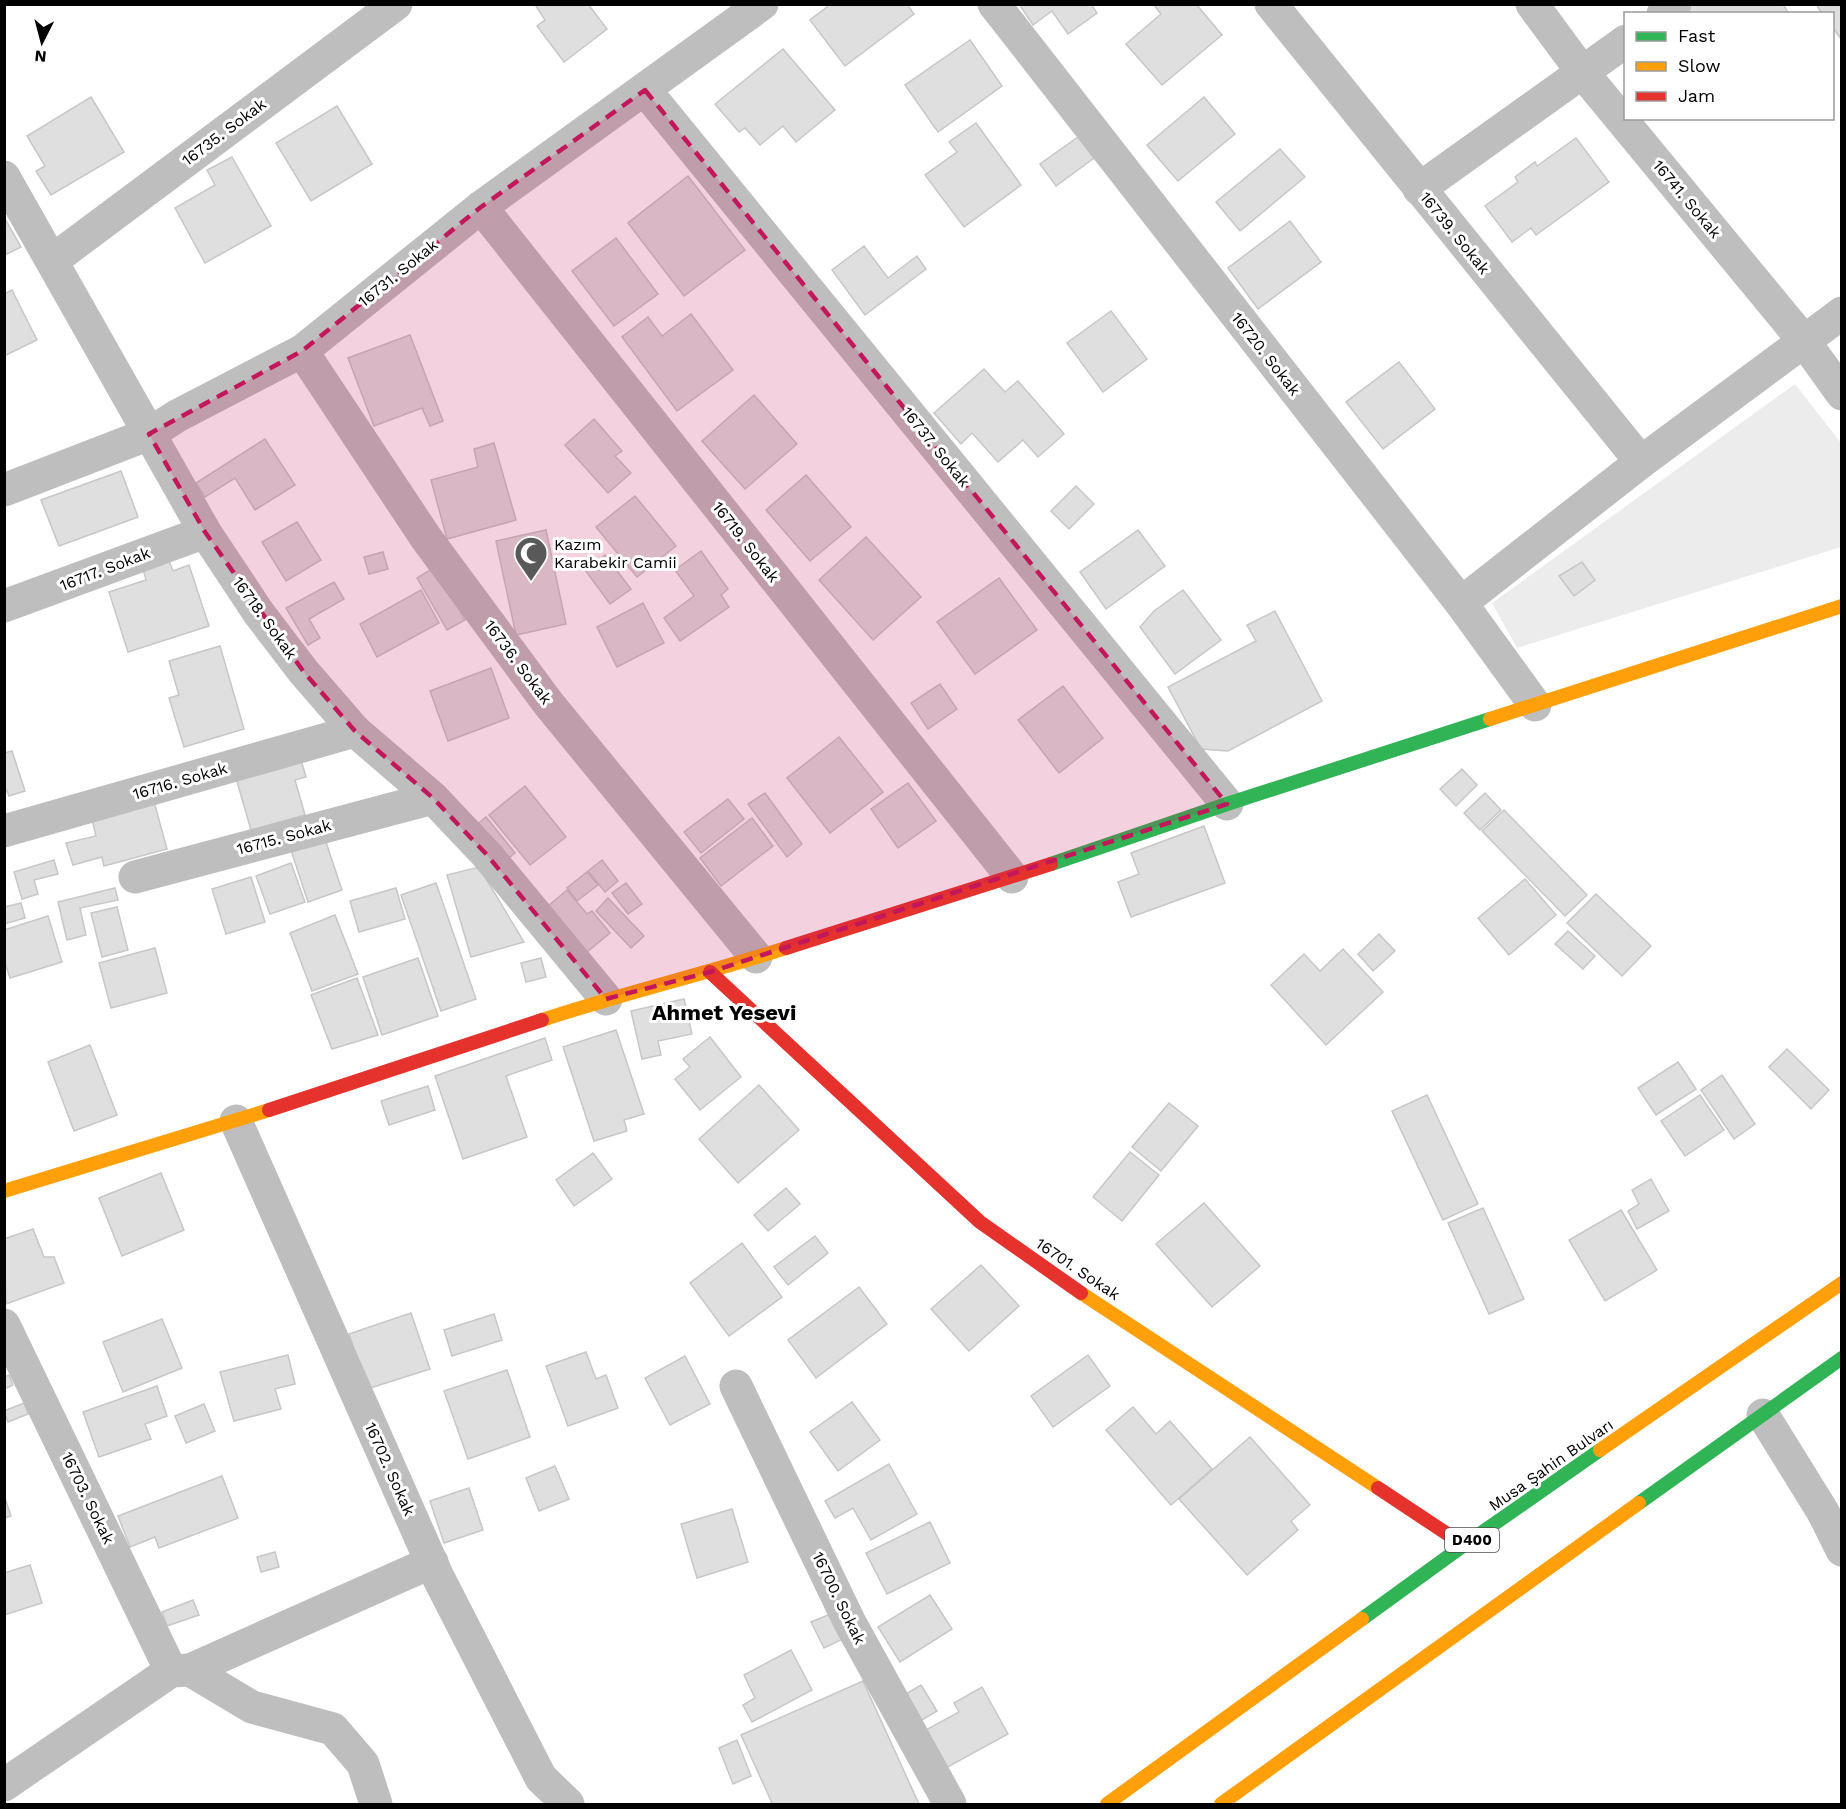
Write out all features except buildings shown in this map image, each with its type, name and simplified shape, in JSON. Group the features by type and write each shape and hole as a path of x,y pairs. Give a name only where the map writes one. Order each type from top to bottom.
{"main road":[{"path":"4,1191 236,1120 606,999 710,972 1012,877 1227,804 1842,606"},
{"name":"16701. Sokak","path":"710,972 980,1222 1074,1288 1464,1545"},
{"name":"Musa Şahin Bulvarı","path":"1107,1804 1464,1545 1842,1283"},
{"path":"1221,1804 1514,1596 1842,1358"},
{"path":"1809,1382 1842,1368"}],"street":[{"name":"16735. Sokak","path":"53,260 396,4"},
{"name":"16731. Sokak","path":"4,490 149,434 177,416 302,351 481,207 762,4"},
{"name":"16720. Sokak","path":"994,4 1461,603 1535,705"},
{"name":"16739. Sokak","path":"1271,4 1641,462"},
{"name":"16741. Sokak","path":"1532,4 1583,73 1804,341 1842,394"},
{"path":"1419,189 1624,42"},
{"name":"16737. Sokak","path":"645,90 1227,804"},
{"name":"16718. Sokak","path":"4,177 205,532 258,612 303,671 355,731 433,798 487,855 606,999"},
{"name":"16719. Sokak","path":"481,207 1012,877"},
{"path":"1461,603 1641,462 1842,313"},
{"name":"16736. Sokak","path":"302,351 426,538 548,703 756,957"},
{"name":"16717. Sokak","path":"4,606 205,532"},
{"name":"16716. Sokak","path":"4,831 355,731"},
{"name":"16715. Sokak","path":"135,877 433,798"},
{"name":"16702. Sokak","path":"236,1120 432,1562 541,1778 568,1804"},
{"name":"16703. Sokak","path":"4,1325 181,1670"},
{"name":"16700. Sokak","path":"736,1386 849,1621 950,1804"},
{"path":"1763,1415 1822,1512 1842,1550"},
{"path":"4,1785 181,1670 432,1562"},
{"path":"181,1670 252,1707 333,1729 363,1764 376,1804"}],"highlighted area":[{"path":"645,90 1227,804 710,972 606,999 487,855 433,798 355,731 303,671 205,532 149,434 302,351 481,207"}],"shaded area":[{"path":"1795,384 1841,443 1841,547 1517,648 1492,603"}],"traffic: fast":[{"path":"1051,864 1490,719"},
{"path":"1639,1503 1842,1358"},
{"path":"1362,1619 1600,1450"}],"traffic: slow":[{"path":"1490,719 1842,606"},
{"path":"542,1020 786,948"},
{"path":"4,1191 269,1110"},
{"path":"1600,1450 1842,1283"},
{"path":"1081,1293 1378,1488"},
{"path":"1221,1804 1639,1503"},
{"path":"1107,1804 1362,1619"}],"traffic: jam":[{"path":"786,948 1051,864"},
{"path":"710,972 980,1222 1081,1293"},
{"path":"269,1110 542,1020"},
{"path":"1378,1488 1464,1545"}],"place":[{"name":"Kazım Karabekir Camii","path":"531,582"}],"district":[{"name":"Ahmet Yesevi","path":"724,1012"}]}
